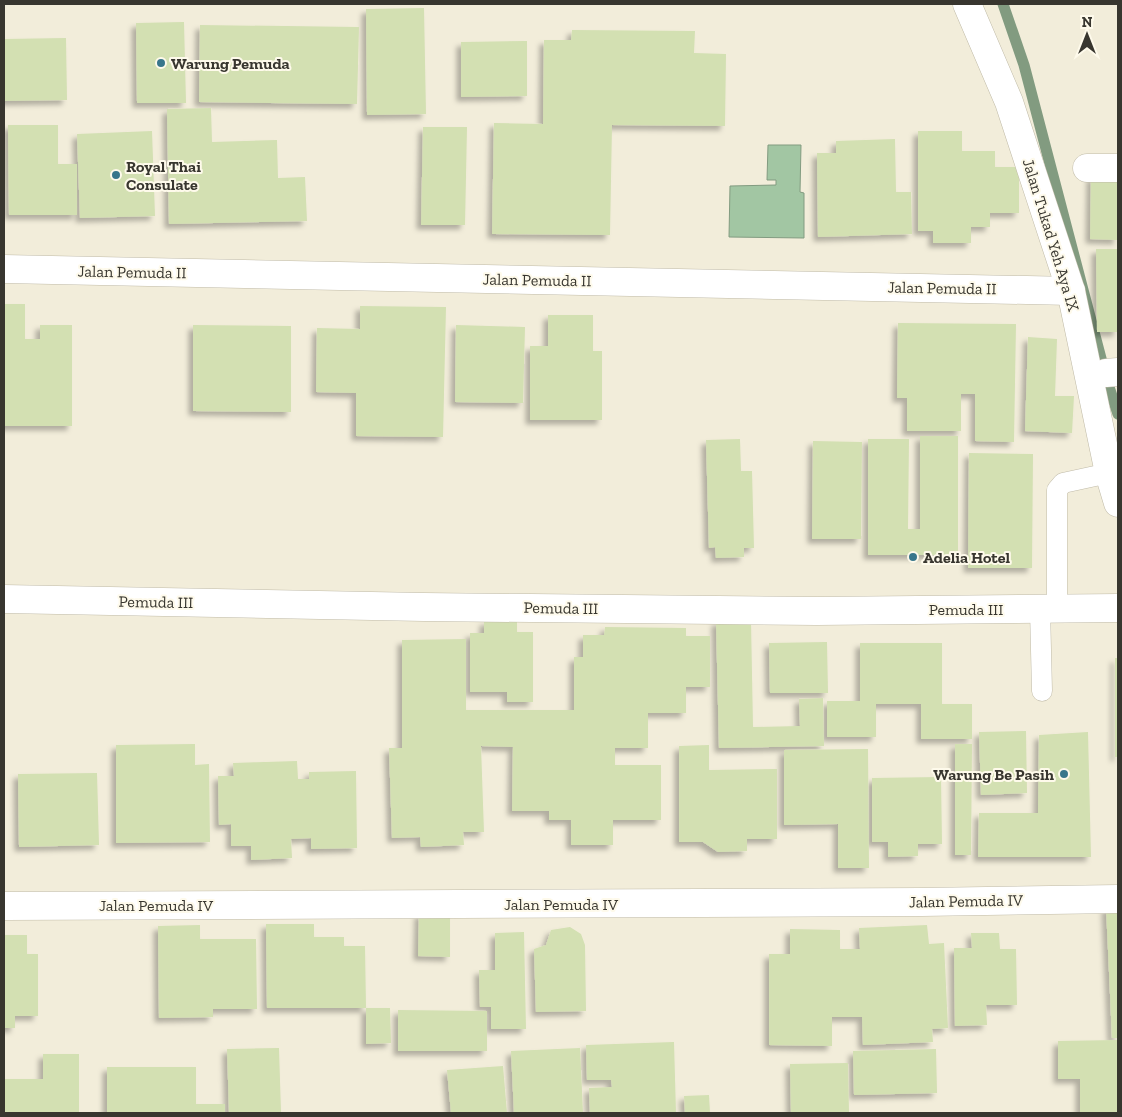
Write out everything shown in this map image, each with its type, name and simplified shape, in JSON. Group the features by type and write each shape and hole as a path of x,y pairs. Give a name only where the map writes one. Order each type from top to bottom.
{"street":[{"name":"Jalan Tukad Yeh Aya IX","path":"967,4 1009,102 1071,291 1109,472 1118,503"},
{"path":"1087,168 1118,168"},
{"name":"Jalan Pemuda II","path":"4,269 1071,291"},
{"name":"Pemuda III","path":"4,599 807,611 1118,608"},
{"name":"Jalan Pemuda IV","path":"4,906 893,902 1118,899"}],"lane":[{"path":"1042,691 1057,490 1063,483 1109,472"}],"shaded area":[{"path":"768,145 801,145 800,192 804,193 804,238 729,237 730,186 776,185 776,180 767,180"}],"building":[{"path":"424,8 426,114 367,115 366,9"},
{"name":"Warung Pemuda","path":"184,22 186,103 137,103 136,23"},
{"path":"200,25 359,27 357,104 199,102"},
{"path":"572,30 695,31 694,53 726,54 725,126 612,125 610,235 492,234 494,123 543,124 544,40 571,40"},
{"path":"66,38 67,100 4,101 4,39"},
{"path":"527,41 527,96 461,97 461,42"},
{"path":"211,108 212,142 277,140 278,178 305,177 307,221 169,224 167,109"},
{"path":"8,125 58,125 58,164 77,164 77,215 9,215"},
{"path":"423,127 467,127 465,225 421,225"},
{"name":"Royal Thai Consulate","path":"152,131 155,216 80,218 77,134"},
{"path":"918,131 962,131 962,151 995,151 995,167 1019,167 1019,213 990,213 990,227 971,227 971,243 933,243 933,231 918,231"},
{"path":"895,139 896,192 911,192 912,234 818,237 817,153 836,153 836,141"},
{"path":"1091,176 1118,177 1118,240 1090,239"},
{"path":"1096,249 1118,249 1118,332 1097,332"},
{"path":"4,304 25,304 25,339 40,339 40,325 72,325 72,426 4,426"},
{"path":"360,306 446,307 443,437 356,436 356,393 316,392 317,328 360,329"},
{"path":"548,315 593,315 593,351 602,351 602,420 530,420 530,346 548,346"},
{"path":"898,323 1016,324 1014,442 975,441 975,394 961,394 961,431 907,431 907,398 897,398"},
{"path":"193,325 291,326 291,412 193,411"},
{"path":"456,325 525,327 523,403 455,402"},
{"path":"1028,337 1057,339 1055,396 1074,396 1072,433 1025,431"},
{"path":"920,436 958,436 958,555 868,555 868,439 909,439 908,529 920,529"},
{"path":"740,439 741,471 752,471 754,548 744,548 744,557 716,558 715,547 709,548 706,440"},
{"path":"813,441 862,442 861,539 812,539"},
{"path":"969,453 1033,454 1032,568 968,568"},
{"path":"484,621 517,621 517,632 533,632 533,702 507,702 507,692 470,692 470,633 484,633"},
{"path":"716,621 751,621 753,727 800,726 799,699 823,698 824,746 719,748"},
{"path":"605,627 686,628 686,636 710,636 710,687 686,687 686,713 648,713 648,748 615,748 615,765 661,765 661,820 613,820 613,845 571,845 571,820 549,820 549,811 512,811 513,747 481,746 484,832 463,832 464,845 421,847 420,837 392,838 389,748 402,748 402,640 466,639 466,710 574,710 574,657 583,657 583,635 604,635"},
{"path":"827,642 828,693 770,693 769,643"},
{"path":"860,643 942,643 942,704 972,704 972,739 921,739 921,704 876,704 876,737 827,737 827,701 860,701"},
{"path":"1115,658 1118,658 1118,757 1115,757"},
{"path":"1026,731 1027,793 981,795 979,732"},
{"name":"Warung Be Pasih","path":"1088,732 1091,857 978,857 979,813 1038,813 1039,735"},
{"path":"195,744 195,765 209,764 210,842 116,843 116,745"},
{"path":"955,744 972,744 971,855 955,855"},
{"path":"709,745 709,770 777,769 777,839 747,839 747,851 718,852 703,842 679,842 679,746"},
{"path":"868,749 869,868 838,868 838,824 784,825 784,750"},
{"path":"297,761 298,779 309,779 309,772 356,771 357,848 311,849 311,838 291,839 292,858 251,860 251,846 231,846 231,824 219,825 218,776 234,776 233,763"},
{"path":"97,773 99,845 19,847 18,774"},
{"path":"941,777 942,844 918,844 918,856 888,857 888,842 872,842 872,778"},
{"path":"1106,907 1118,907 1118,1038 1112,1038"},
{"path":"419,913 450,914 450,957 418,956"},
{"path":"266,924 314,924 314,937 344,937 344,946 365,946 366,1008 267,1008"},
{"path":"200,925 200,939 256,939 257,1009 213,1009 213,1017 159,1018 158,926"},
{"path":"927,925 929,944 944,943 948,1028 932,1029 933,1042 863,1045 862,1017 832,1017 832,1046 769,1045 769,954 790,954 790,929 840,930 840,949 860,949 859,928"},
{"path":"570,927 581,934 585,945 586,1011 536,1012 534,949 546,945 551,930"},
{"path":"524,932 526,1029 491,1029 491,1007 480,1007 479,970 495,970 495,933"},
{"path":"971,933 999,933 1000,949 1016,949 1017,1005 986,1005 987,1025 955,1026 954,948 972,948"},
{"path":"4,935 27,935 27,954 38,954 38,1016 15,1016 15,1028 4,1028"},
{"path":"366,1008 390,1008 391,1043 366,1044"},
{"path":"398,1010 487,1011 487,1051 398,1051"},
{"path":"1118,1040 1118,1113 1080,1113 1080,1079 1058,1079 1058,1041"},
{"path":"674,1042 676,1113 590,1113 589,1088 612,1087 611,1080 587,1080 586,1045"},
{"path":"279,1048 281,1113 229,1113 227,1049"},
{"path":"580,1048 583,1113 514,1113 511,1051"},
{"path":"936,1049 937,1093 854,1095 853,1051"},
{"path":"43,1054 79,1054 79,1113 4,1113 4,1079 43,1079"},
{"path":"848,1063 849,1113 791,1113 790,1064"},
{"path":"503,1066 507,1113 451,1113 447,1070"},
{"path":"107,1067 196,1067 196,1104 225,1104 225,1113 107,1113"},
{"path":"709,1095 710,1113 685,1113 684,1096"}],"waterway":[{"path":"1003,4 1024,65 1103,366"},
{"path":"1109,387 1118,414"}],"place":[{"name":"Warung Pemuda","path":"161,63"},
{"name":"Royal Thai Consulate","path":"116,175"},
{"name":"Adelia Hotel","path":"913,557"},
{"name":"Warung Be Pasih","path":"1064,774"}]}
